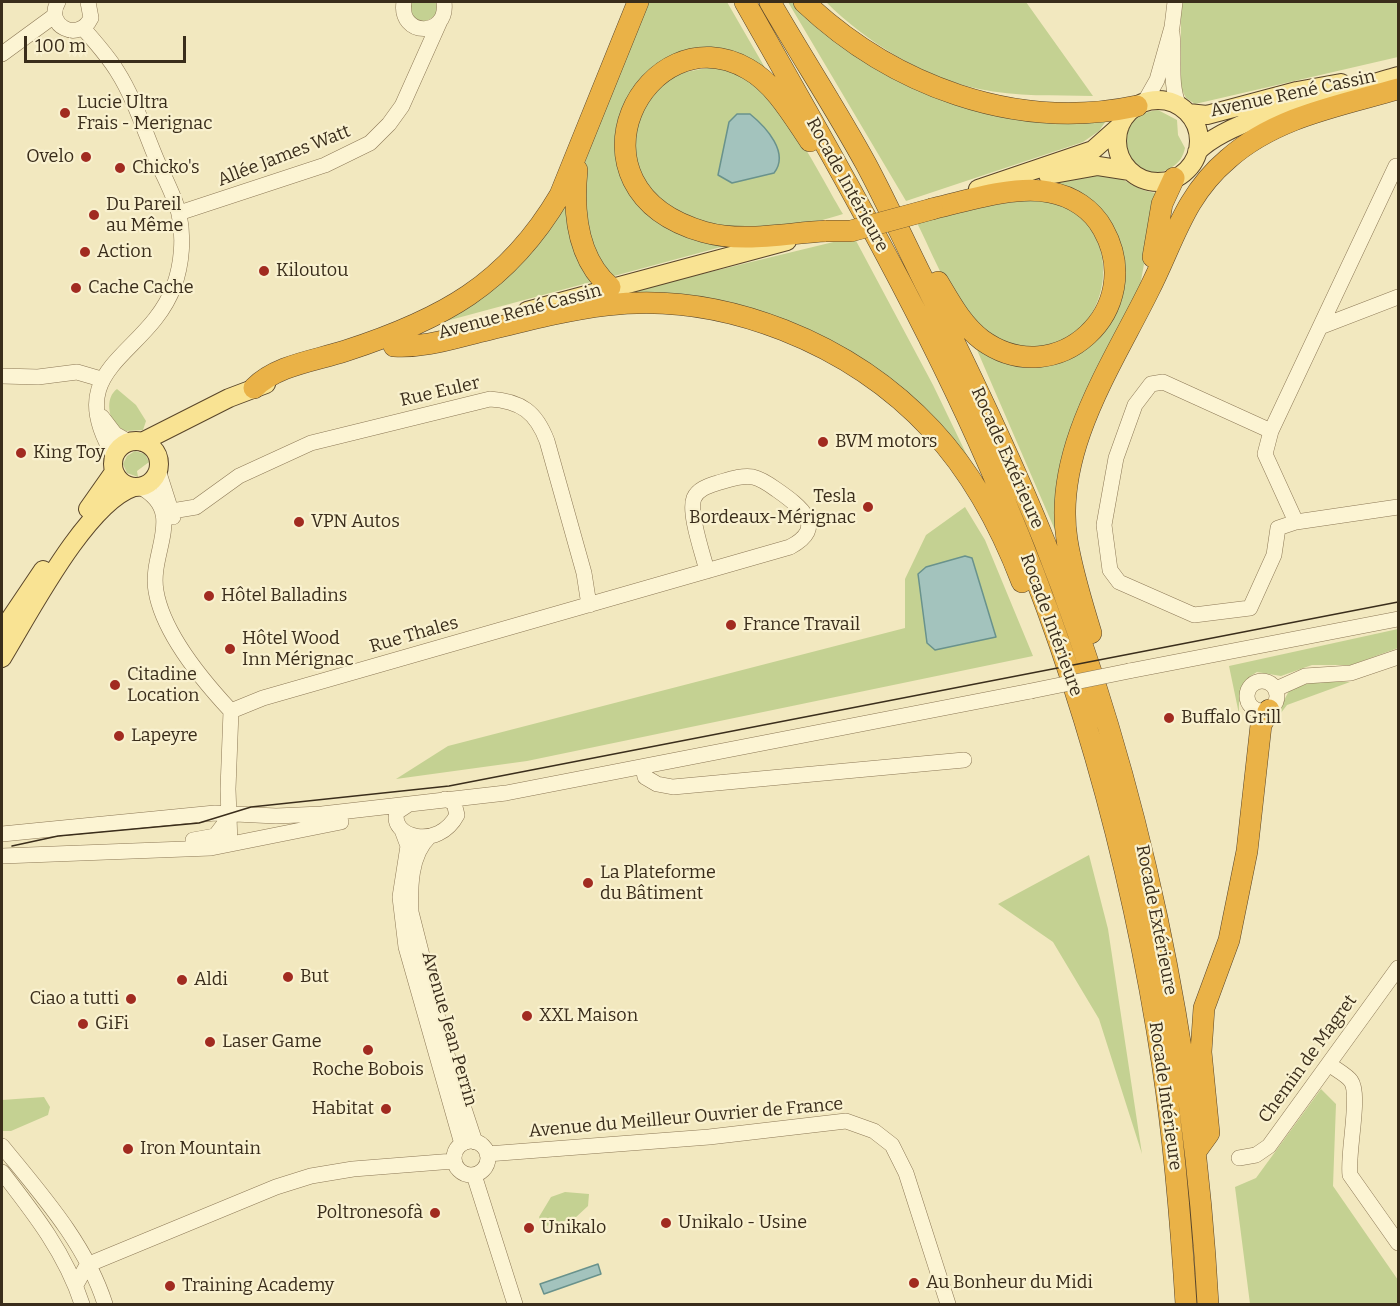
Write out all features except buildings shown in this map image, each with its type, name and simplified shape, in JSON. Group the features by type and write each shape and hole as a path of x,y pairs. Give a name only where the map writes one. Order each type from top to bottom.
{"highway":[{"name":"Rocade Intérieure","path":"745,2 907,293 946,371 999,487 1055,631 1079,703 1111,817 1140,943 1163,1067 1178,1189 1186,1305"},
{"name":"Rocade Extérieure","path":"770,2 867,166 965,364 1041,534 1089,668 1137,828 1161,935 1196,1151 1208,1305"},
{"path":"804,2 853,43 889,67 948,93 1008,108 1028,110 1117,110 1140,104"},
{"path":"610,287 596,273 583,245 575,196 577,169 632,31 637,5"},
{"path":"254,388 268,374 362,345 440,314 469,296 500,270 544,222 560,195 637,5"},
{"path":"867,166 950,302 964,323 981,339 1012,355 1032,358 1050,355 1081,341 1104,316 1115,284 1113,250 1099,222 1078,202 1047,191 1024,192 930,206 851,231 733,237 705,232 663,213 637,187 625,156 626,125 631,110 643,91 669,70 695,59 713,58 731,61 749,69 764,81 788,109 907,293"},
{"path":"1137,828 1110,693 1067,539 1066,507 1070,473 1088,414 1185,210 1198,191 1229,158 1277,126 1305,115 1398,89"},
{"path":"1141,304 1162,204 1174,178"},
{"path":"394,346 417,347 566,311 611,304 650,303 722,311 786,331 823,348 897,398 931,429 956,460 987,507 1003,539 1064,692 1079,703"},
{"path":"1196,1151 1209,1133 1201,1052 1204,1008 1229,940 1247,851 1261,725 1269,710"}],"main road":[{"name":"Avenue René Cassin","path":"1184,110 1207,115 1297,91 1398,74"},
{"name":"Avenue René Cassin","path":"1197,152 1215,137 1243,125 1398,74"},
{"path":"930,206 1093,150 1140,104 1168,101 1184,110 1196,125 1199,138 1197,152 1192,163 1174,178 1151,181 1130,171 1098,166 996,184"},
{"path":"1120,126 1118,150 1130,171"},
{"name":"Avenue René Cassin","path":"136,442 254,388 394,346 826,231"},
{"name":"Avenue René Cassin","path":"159,465 176,436 217,403"},
{"path":"2,631 114,464 123,445 136,442 153,449 159,465 152,481 111,499 95,515 58,567 2,658"},
{"path":"114,464 122,482 137,487"}],"street":[{"path":"2,54 56,9 63,28 74,31 83,28 92,15 88,2"},
{"path":"404,2 404,16 414,26 428,28 440,21"},
{"name":"Allée James Watt","path":"179,213 326,165 370,143 389,124 402,106 445,9 444,2"},
{"path":"1140,104 1157,80 1172,27 1175,2"},
{"path":"1172,27 1175,56 1173,80 1184,110"},
{"path":"83,28 122,80 179,213 181,255 173,287 150,328 117,357 101,379 98,422 114,464"},
{"path":"1296,522 1265,454 1270,431 1396,166"},
{"path":"1320,327 1398,297"},
{"path":"2,375 38,377 77,372 101,379"},
{"path":"1270,431 1163,382 1151,384 1135,405 1116,458 1104,525 1110,570 1119,582 1194,615 1250,608 1274,555 1278,528 1296,522 1398,507"},
{"name":"Rue Euler","path":"172,511 196,507 241,475 311,443 490,399 517,403 531,412 540,423 547,441 584,573 589,605"},
{"path":"98,400 100,413 110,430 136,442"},
{"path":"158,559 171,533 172,511 159,465"},
{"name":"Rue Thales","path":"231,711 263,698 707,571 799,543 808,526 807,516 800,506 760,479 741,477 704,487 694,498 693,513 707,571"},
{"path":"137,487 159,501 164,515 155,590 162,612 198,676 231,711 228,816 230,844"},
{"path":"1333,631 1398,613"},
{"path":"2,834 228,816 322,814 409,804 450,803 1398,619"},
{"path":"1276,688 1305,676 1351,673 1398,657"},
{"path":"1259,681 1269,682 1276,688 1278,698 1269,710 1261,711 1253,708 1247,700 1248,690 1259,681"},
{"path":"643,767 645,777 657,784 673,786 964,760"},
{"path":"2,856 201,849 324,824 399,823 450,803"},
{"path":"399,823 419,837 429,837 450,827 457,815 450,803"},
{"path":"399,823 402,807 409,804"},
{"path":"230,844 249,830 322,814"},
{"path":"101,851 136,845 210,838 220,831 228,816"},
{"name":"Avenue Jean Perrin","path":"399,823 408,846 402,878 407,918 450,1066 468,1143"},
{"name":"Avenue Jean Perrin","path":"407,918 417,856 422,844 429,837"},
{"name":"Chemin de Magret","path":"1239,1158 1256,1155 1269,1146 1398,968"},
{"path":"1329,1064 1351,1081 1355,1093 1348,1162 1350,1175 1398,1243"},
{"name":"Avenue du Meilleur Ouvrier de France","path":"487,1154 709,1137 846,1121 874,1131 892,1145 906,1173 948,1305"},
{"path":"468,1143 483,1146 487,1154 487,1165 474,1175 459,1170 454,1161 455,1151 468,1143"},
{"path":"2,1146 69,1233 105,1305"},
{"path":"25,1202 60,1236 75,1262 87,1265 276,1187 311,1176 353,1169 454,1161"},
{"path":"2,1172 52,1240 76,1285 82,1305"},
{"path":"474,1175 515,1305"},
{"path":"76,1285 87,1265"}],"green space":[{"path":"410,2 437,2 437,13 426,21 417,19 413,17"},
{"path":"643,2 727,2 768,73 747,59 643,77 627,99 618,121 615,143 618,164 627,184 639,202 656,217 675,229 700,239 732,244 614,276 599,266 590,245 581,192 585,162"},
{"path":"788,2 795,2 908,85 1108,118 1099,131 1083,142 906,201"},
{"path":"826,2 1026,2 1093,96 1007,93 979,89 937,76 877,44"},
{"path":"1181,2 1398,2 1398,57 1195,104 1186,98 1181,88"},
{"path":"715,67 742,75 756,84 770,99 785,117 812,159 843,214 786,227 743,230 722,228 686,218 667,206 652,192 635,160 634,142 637,123 646,105 659,87 671,78 685,72"},
{"path":"1158,110 1177,120 1178,135 1185,148 1177,164 1158,172 1145,170 1135,162 1128,151 1126,138 1129,126 1140,116"},
{"path":"1107,173 1143,190 1157,193 1140,286 1115,339 1058,537 974,343 1074,354 1122,254 1049,183"},
{"path":"566,196 591,282 424,327"},
{"path":"1037,199 1069,209 1084,220 1095,237 1101,255 1103,273 1101,292 1094,310 1084,325 1070,337 1054,346 1028,349 999,340 980,328 970,318 952,293 917,223 977,207"},
{"path":"854,237 933,385 975,472 786,323 607,297"},
{"path":"117,389 136,405 146,421 143,430 126,431 115,425 109,406 111,396"},
{"path":"135,451 145,454 149,462 137,471 138,477 127,473 123,464 127,456"},
{"path":"965,507 985,540 1033,656 527,761 396,779 448,746 905,628 905,579 926,535"},
{"path":"1398,629 1398,648 1351,665 1312,665 1281,676 1257,672 1243,684 1239,700 1239,714 1229,666"},
{"path":"1314,681 1350,682 1287,705 1268,730 1289,691"},
{"path":"1089,855 1108,929 1142,1154 1099,1019 1053,942 998,904"},
{"path":"1321,1089 1336,1104 1333,1186 1398,1280 1398,1304 1250,1304 1235,1187 1256,1178"},
{"path":"44,1097 50,1107 48,1115 11,1131 2,1131 2,1100"},
{"path":"565,1192 589,1194 588,1206 575,1218 543,1227 539,1217 551,1197"}],"water":[{"path":"737,114 750,114 769,133 778,149 779,157 774,173 732,183 718,175 729,122"},
{"path":"965,556 972,558 996,637 935,650 927,643 918,574 926,567"},
{"path":"598,1264 601,1274 544,1294 540,1284"}],"tram line":[{"path":"12,846 58,836 199,823 251,807 449,786 1398,602"}],"place":[{"name":"Lucie Ultra Frais - Merignac","path":"65,113"},
{"name":"Ovelo","path":"86,157"},
{"name":"Chicko's","path":"120,168"},
{"name":"Du Pareil au Même","path":"94,215"},
{"name":"Action","path":"85,252"},
{"name":"Kiloutou","path":"264,271"},
{"name":"Cache Cache","path":"76,288"},
{"name":"BVM motors","path":"823,442"},
{"name":"King Toy","path":"21,453"},
{"name":"Tesla Bordeaux-Mérignac","path":"868,507"},
{"name":"VPN Autos","path":"299,522"},
{"name":"Hôtel Balladins","path":"209,596"},
{"name":"France Travail","path":"731,625"},
{"name":"Hôtel Wood Inn Mérignac","path":"230,649"},
{"name":"Citadine Location","path":"115,685"},
{"name":"Buffalo Grill","path":"1169,718"},
{"name":"Lapeyre","path":"119,736"},
{"name":"La Plateforme du Bâtiment","path":"588,883"},
{"name":"But","path":"288,977"},
{"name":"Aldi","path":"182,980"},
{"name":"Ciao a tutti","path":"131,999"},
{"name":"XXL Maison","path":"527,1016"},
{"name":"GiFi","path":"83,1024"},
{"name":"Laser Game","path":"210,1042"},
{"name":"Roche Bobois","path":"368,1050"},
{"name":"Habitat","path":"386,1109"},
{"name":"Iron Mountain","path":"128,1149"},
{"name":"Poltronesofà","path":"435,1213"},
{"name":"Unikalo - Usine","path":"666,1223"},
{"name":"Unikalo","path":"529,1228"},
{"name":"Au Bonheur du Midi","path":"914,1283"},
{"name":"Training Academy","path":"170,1286"}]}
